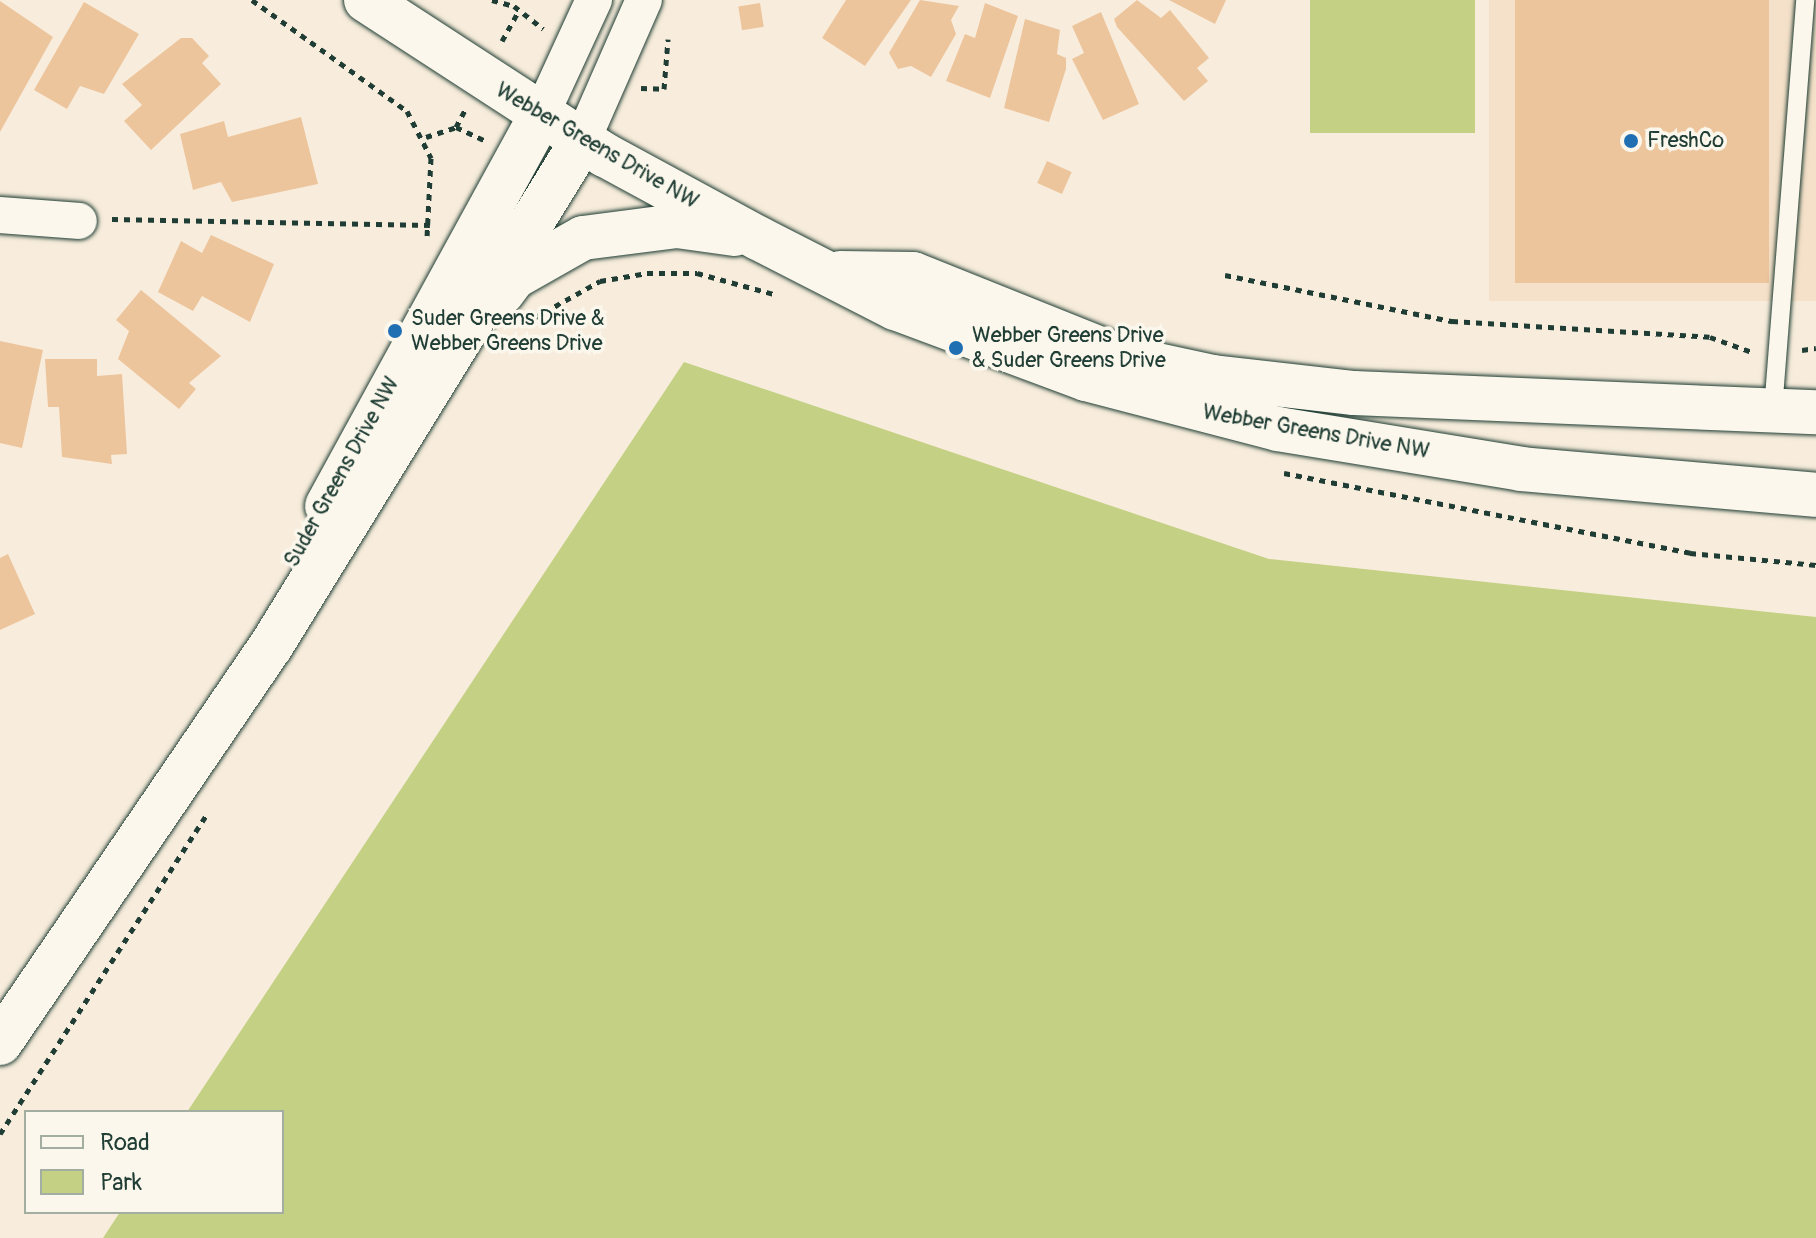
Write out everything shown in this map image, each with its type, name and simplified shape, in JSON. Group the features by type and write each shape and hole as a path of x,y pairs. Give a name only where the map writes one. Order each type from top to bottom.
{"main road":[{"name":"Webber Greens Drive NW","path":"366,0 582,141 758,238 840,273 895,308 1086,379 1209,414 1547,473 1816,495"},
{"name":"Suder Greens Drive NW","path":"170,789 541,115"},
{"name":"Suder Greens Drive NW","path":"0,1043 170,789 271,646 443,372 582,141"},
{"path":"443,372 514,277 583,238 677,226 758,238"},
{"name":"Webber Greens Drive NW","path":"840,273 913,274 1120,357 1213,377 1354,393 1816,412"}],"street":[{"path":"541,115 594,0"},
{"path":"582,141 644,0"},
{"path":"0,215 79,221"}],"lane":[{"path":"1773,410 1805,0"}],"path":[{"path":"252,0 407,111 426,137 430,225 422,248"},
{"path":"492,0 517,14"},
{"path":"647,91 664,89 672,27"},
{"path":"426,137 456,127"},
{"path":"79,221 147,216 445,225"},
{"path":"1225,275 1452,321 1710,337 1745,352"}],"shaded area":[{"name":"FreshCo","path":"1489,0 1816,0 1816,301 1489,301"}],"green space":[{"path":"1310,0 1475,0 1475,133 1310,133"},
{"path":"684,362 1269,559 1816,617 1816,1238 103,1238 119,1214 284,1214 284,1110 188,1110"}],"building":[{"path":"846,0 911,0 865,66 822,38"},
{"path":"920,0 959,6 951,20 956,34 931,77 911,66 898,69 889,53"},
{"path":"1137,0 1161,18 1170,10 1209,58 1197,68 1208,81 1184,101 1117,27 1114,19"},
{"path":"1169,0 1226,0 1215,24"},
{"name":"FreshCo","path":"1515,0 1769,0 1769,283 1515,283"},
{"path":"0,1 53,37 0,132"},
{"path":"84,2 139,34 104,94 80,86 67,109 34,90"},
{"path":"760,3 764,27 742,30 738,6"},
{"path":"985,3 1018,16 990,98 946,81 965,34 975,38"},
{"path":"1101,12 1139,104 1103,120 1072,59 1084,53 1072,26"},
{"path":"1025,19 1060,30 1057,54 1066,58 1066,69 1049,122 1004,108"},
{"path":"181,38 192,38 209,56 202,63 221,84 151,150 124,121 142,105 122,84"},
{"path":"301,117 318,184 232,202 221,182 193,190 180,134 224,121 228,137"},
{"path":"1047,161 1072,172 1062,194 1037,183"},
{"path":"211,235 274,264 250,322 202,296 193,311 158,292 181,241 202,253"},
{"path":"141,290 221,356 189,383 196,389 179,409 118,359 129,331 116,320"},
{"path":"0,341 43,350 22,448 0,443"},
{"path":"45,359 97,359 97,376 122,374 127,454 111,455 112,464 62,457 59,407 48,407"},
{"path":"8,554 35,614 0,630 0,558"}],"place":[{"name":"FreshCo","path":"1631,141"},
{"name":"Suder Greens Drive & Webber Greens Drive","path":"395,331"},
{"name":"Webber Greens Drive & Suder Greens Drive","path":"956,348"}]}
